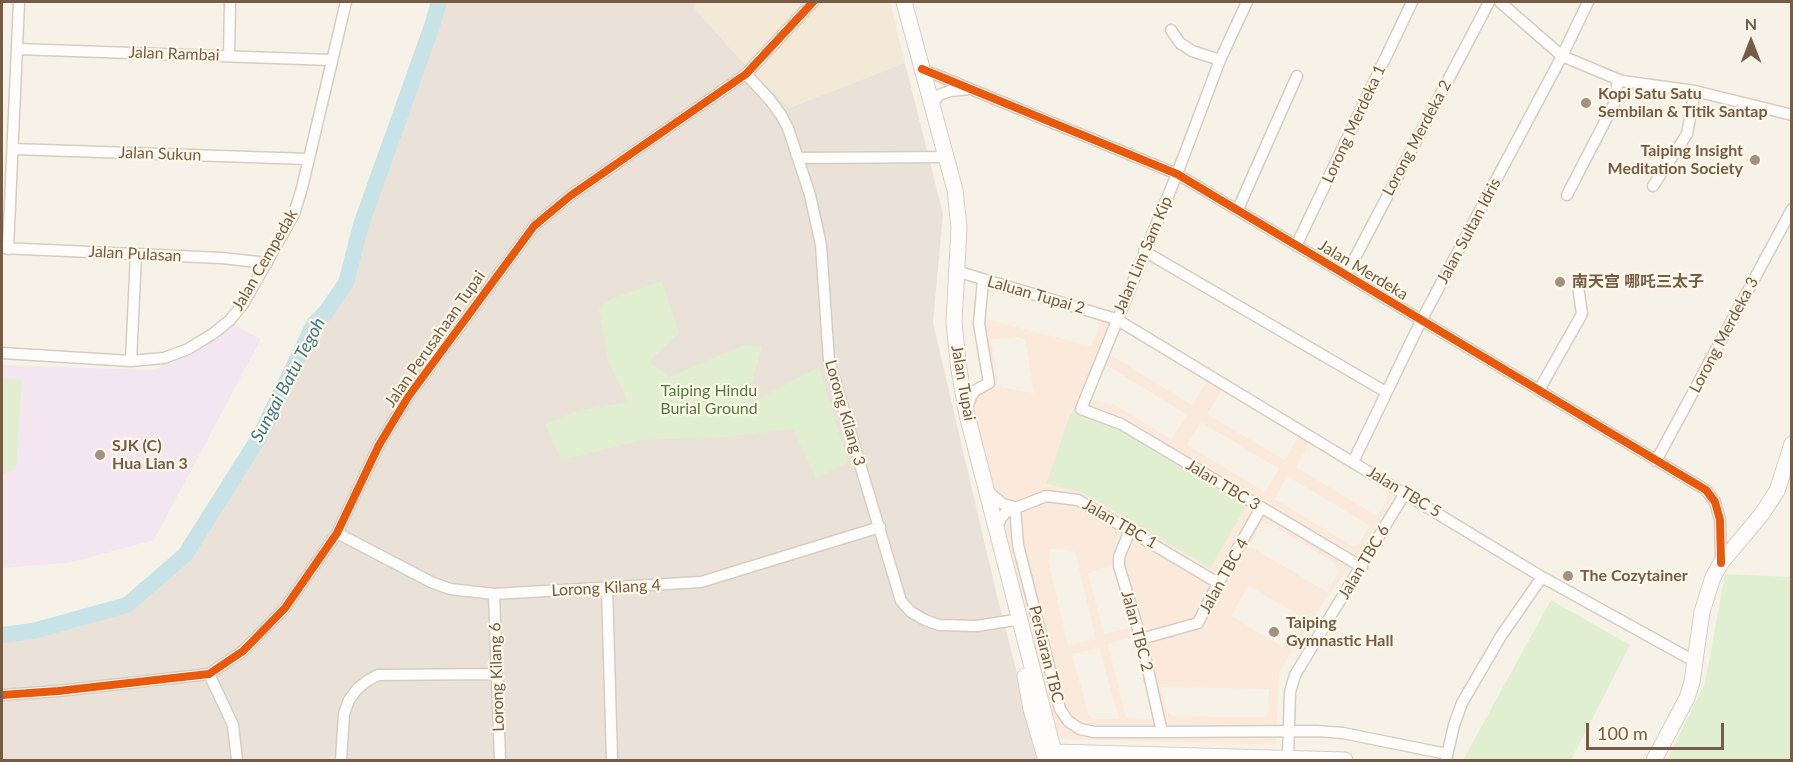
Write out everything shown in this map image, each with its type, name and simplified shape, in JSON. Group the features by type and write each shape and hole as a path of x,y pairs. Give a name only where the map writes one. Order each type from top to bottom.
{"main road":[{"name":"Jalan Tupai","path":"904,2 947,157 958,208 954,323 958,370 986,490 1027,641 1024,675 1030,710 1052,758"},
{"path":"1654,760 1687,698 1706,595 1721,563 1777,491 1791,444"},
{"path":"1052,758 1346,760"}],"street":[{"path":"5,248 13,149 19,2"},
{"path":"229,56 230,2"},
{"name":"Jalan Cempedak","path":"2,353 131,361 164,358 188,349 230,320 243,304 294,214 346,2"},
{"name":"Jalan Perusahaan Tupai","path":"2,695 209,674 243,651 285,608 337,533 379,445 408,397 534,226 570,196 746,74 813,2"},
{"name":"Jalan Lim Sam Kip","path":"1081,409 1177,174 1220,60 1247,2"},
{"name":"Lorong Merdeka 1","path":"1296,246 1412,2"},
{"name":"Lorong Merdeka 2","path":"1346,275 1489,2"},
{"path":"1500,2 1562,56 1618,79 1695,91 1791,115"},
{"name":"Jalan Sultan Idris","path":"1353,462 1421,321 1562,56 1588,2"},
{"path":"1172,30 1180,44 1192,51 1220,60"},
{"name":"Jalan Rambai","path":"17,49 332,60"},
{"name":"Jalan Merdeka","path":"922,69 1177,174 1706,490 1715,502 1720,520 1721,563"},
{"name":"Lorong Kilang 3","path":"746,74 781,115 810,195 821,245 829,361 901,601 911,612 939,625 977,626 1021,619"},
{"path":"1238,209 1297,76"},
{"path":"1567,195 1614,104 1618,79"},
{"path":"932,105 939,95 950,91 961,88 976,90"},
{"path":"1653,186 1687,134 1695,91"},
{"name":"Jalan Sukun","path":"13,149 308,159"},
{"path":"798,158 947,157"},
{"name":"Lorong Merdeka 3","path":"1656,461 1791,209"},
{"name":"Jalan Pulasan","path":"5,248 267,263"},
{"path":"1144,251 1386,392"},
{"path":"131,361 136,254"},
{"name":"Laluan Tupai 2","path":"956,271 1116,319"},
{"path":"967,415 971,396 989,383 979,324 983,280"},
{"path":"1539,390 1582,314 1578,286"},
{"name":"Jalan TBC 5","path":"1116,319 1542,577 1694,661"},
{"path":"958,370 970,381 984,385"},
{"name":"Jalan TBC 3","path":"1081,409 1121,424 1362,567"},
{"path":"986,490 1003,504 1015,507"},
{"name":"Jalan TBC 6","path":"1288,758 1290,692 1295,675 1405,493"},
{"name":"Jalan TBC 1","path":"1015,507 1046,496 1078,500 1218,583"},
{"path":"997,528 1006,512 1015,507"},
{"name":"Persiaran TBC","path":"1015,507 1018,545 1060,709 1068,722 1080,729 1094,732 1288,730 1343,733 1447,757"},
{"name":"Jalan TBC 4","path":"1141,639 1198,623 1218,583 1262,508"},
{"name":"Lorong Kilang 4","path":"337,533 431,582 450,589 494,594 701,582 880,527"},
{"name":"Jalan TBC 2","path":"1130,530 1119,557 1119,566 1141,639 1162,732"},
{"path":"1447,757 1462,703 1501,636 1542,577"},
{"path":"607,587 612,760"},
{"name":"Lorong Kilang 6","path":"494,594 500,760"},
{"path":"209,674 233,725 237,760"},
{"path":"341,760 341,731 344,714 349,700 367,681 378,675 497,674"}],"shaded area":[{"path":"440,2 696,2 695,9 736,55 789,108 905,63 943,214 933,323 999,604 1040,760 2,760 2,628 132,608 185,559 260,436 325,313 346,283"},
{"path":"696,2 890,2 905,63 789,108 736,55 694,8"},
{"path":"985,285 1114,323 1396,491 1361,553 1328,596 1279,672 1276,745 1055,739 976,424 976,395 992,386 981,329","holes":["993,292 1096,318 1099,327 1091,346 985,319 986,297","1125,332 1207,381 1192,405 1109,354 1117,334","1017,337 1025,340 1034,393 1004,388 998,383 991,340","1105,364 1187,415 1171,439 1115,405 1094,400 1092,396","1221,391 1298,437 1285,460 1207,414","1201,422 1279,469 1265,492 1187,445","1309,444 1386,490 1388,499 1377,516 1296,467","1287,476 1369,525 1359,544 1352,546 1275,499","1269,523 1335,563 1338,573 1327,592 1250,546 1260,526","1059,548 1075,552 1096,639 1068,645 1048,561 1049,550","1111,566 1116,569 1131,627 1104,634 1088,573","1249,586 1300,616 1283,647 1231,616","1136,636 1155,710 1152,719 1126,717 1108,644","1099,648 1119,719 1094,719 1089,716 1072,654","1161,687 1269,689 1268,712 1264,717 1173,716 1166,710"]},
{"name":"SJK (C) Hua Lian 3","path":"232,324 261,339 154,540 68,563 2,568 2,365 154,370"}],"green space":[{"name":"Taiping Hindu Burial Ground","path":"662,281 679,333 649,362 669,377 744,345 762,347 745,406 819,367 848,462 816,478 793,429 724,437 641,440 561,460 545,424 577,411 628,402 608,361 599,309 611,299"},
{"path":"2,379 22,380 16,469 2,474"},
{"path":"1073,412 1119,427 1247,505 1210,568 1082,492 1046,484"},
{"path":"1725,574 1791,577 1791,760 1667,760 1705,683"},
{"path":"1551,600 1630,645 1571,760 1463,760"}],"waterway":[{"name":"Sungai Batu Tegoh","path":"2,635 33,631 127,605 185,555 260,436 314,324 325,313 346,283 361,225 439,2"}],"cycle path":[{"path":"2,695 209,674 243,651 285,608 337,533 379,445 408,397 534,226 570,196 746,74 813,2"},
{"path":"922,69 1177,174 1706,490 1715,502 1720,520 1721,563"}],"place":[{"name":"Kopi Satu Satu Sembilan & Titik Santap","path":"1586,103"},
{"name":"Taiping Insight Meditation Society","path":"1755,160"},
{"name":"南天宫 哪吒三太子","path":"1560,282"},
{"name":"SJK (C) Hua Lian 3","path":"100,455"},
{"name":"The Cozytainer","path":"1568,576"},
{"name":"Taiping Gymnastic Hall","path":"1274,632"}]}
